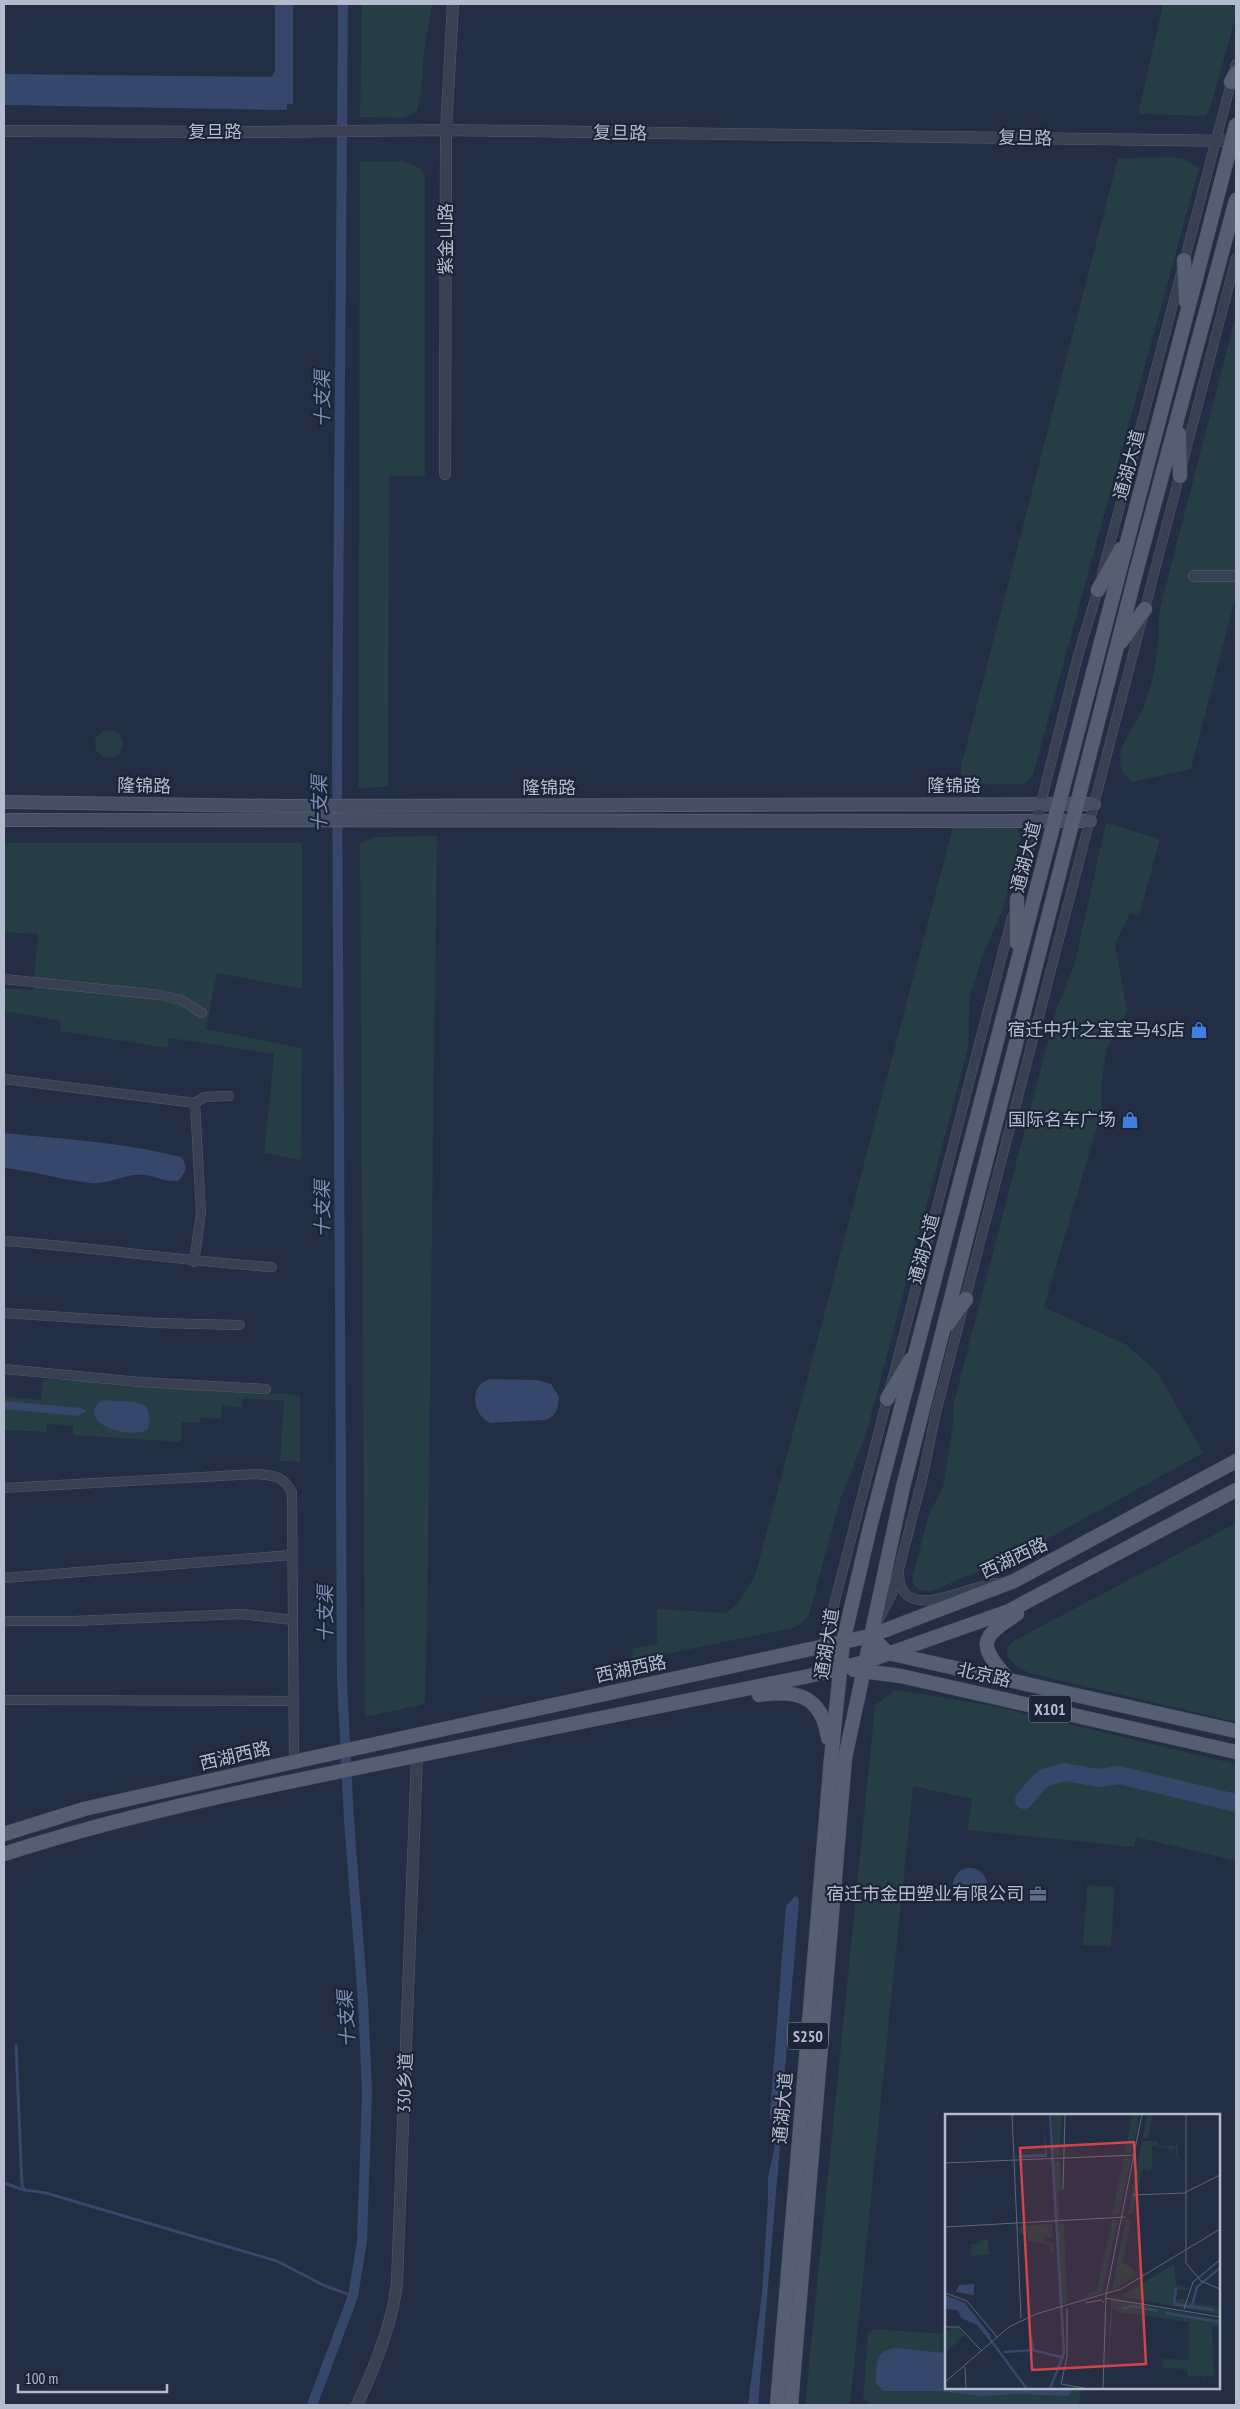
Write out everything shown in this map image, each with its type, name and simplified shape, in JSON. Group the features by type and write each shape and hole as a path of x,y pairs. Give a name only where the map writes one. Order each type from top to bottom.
{"main road":[{"name":"通湖大道","path":"777,2405 831,1760 843,1642 870,1527 1054,820 1234,141 1236,125"},
{"name":"通湖大道","path":"791,2405 845,1758 903,1487 1117,647 1236,200"},
{"path":"1184,260 1187,317"},
{"path":"1178,420 1180,476"},
{"path":"1098,590 1130,534"},
{"path":"1117,647 1145,609"},
{"name":"隆锦路","path":"4,802 281,806 1094,804"},
{"name":"隆锦路","path":"4,820 1090,821"},
{"path":"1017,899 1017,966"},
{"path":"942,1333 966,1298"},
{"path":"887,1400 919,1344"},
{"name":"西湖西路","path":"4,1834 84,1810 311,1758 870,1636 1014,1581 1236,1461"},
{"name":"西湖西路","path":"4,1854 67,1833 130,1816 380,1762 627,1714 840,1668 864,1666 888,1654 1010,1611 1236,1490"},
{"path":"1008,1679 993,1662 987,1639 989,1633 1039,1596"},
{"path":"870,1636 888,1654"},
{"name":"北京路","path":"888,1654 1008,1679 1236,1731"},
{"name":"北京路","path":"864,1666 1236,1752"},
{"path":"627,1714 665,1713 776,1692 791,1693 804,1698 822,1713 826,1720 831,1760"}],"street":[{"name":"紫金山路","path":"445,474 446,130 453,4"},
{"path":"823,1646 1038,820 1078,656 1098,590 1184,260 1234,78 1236,64"},
{"name":"复旦路","path":"4,131 308,132 446,130 1234,141"},
{"path":"870,1636 892,1594 899,1569 966,1298 1236,258"},
{"path":"1236,569 1194,572 1236,576"},
{"path":"4,979 160,995 181,1000 202,1014"},
{"path":"4,1079 195,1104 204,1097 229,1096"},
{"path":"194,1262 201,1213 195,1104"},
{"path":"4,1241 56,1245 194,1262 272,1267"},
{"path":"4,1313 156,1323 240,1325"},
{"path":"4,1369 140,1382 266,1388"},
{"path":"4,1488 258,1474 275,1475 284,1480 292,1492 294,1762"},
{"path":"4,1578 292,1555"},
{"path":"899,1569 899,1578 904,1594 920,1601 931,1600 982,1585 1014,1581"},
{"path":"4,1621 73,1622 242,1614 293,1620"},
{"path":"4,1700 293,1701"},
{"name":"330乡道","path":"357,2405 376,2360 394,2300 397,2282 417,1755"}],"green space":[{"path":"362,4 432,4 417,111 404,118 360,117"},
{"path":"1163,4 1236,4 1236,16 1209,112 1205,116 1138,114"},
{"path":"1118,158 1182,158 1199,168 1033,775 1028,781 1021,784 962,785 961,766"},
{"path":"402,161 420,168 425,177 425,476 389,476 388,787 358,788 360,162"},
{"path":"1236,315 1236,595 1191,769 1132,782 1121,769 1120,755 1126,739 1142,711 1149,692 1157,647 1159,612"},
{"path":"109,730 119,734 123,744 119,754 109,758 99,754 95,744 99,734"},
{"path":"1106,823 1160,839 1139,916 1130,913 1115,944 1127,1010 1122,1025 1107,1047 1101,1085 1102,1110 1044,1307 1127,1345 1158,1373 1203,1453 1024,1552 932,1591 922,1590 915,1586 912,1579 929,1514 943,1487 953,1424 954,1402 1056,1010 1074,966"},
{"path":"953,827 1011,827 1018,830 1021,838 1003,909 982,958 970,996 968,1048 866,1434 840,1500 809,1615 794,1628 631,1661 633,1648 657,1644 657,1609 726,1613 738,1603 755,1576"},
{"path":"437,836 425,1704 365,1717 360,844 373,837"},
{"path":"4,843 302,843 302,989 217,973 206,1029 302,1048 301,1160 264,1153 274,1054 169,1038 168,1048 60,1031 61,1021 4,1011 4,988 33,990 38,934 4,932"},
{"path":"43,1379 300,1395 300,1462 280,1461 284,1401 243,1398 242,1408 222,1405 221,1419 201,1418 200,1423 182,1422 181,1442 73,1435 73,1426 47,1424 46,1432 4,1430 4,1396 41,1400"},
{"path":"1236,1523 1236,1722 1029,1673 1016,1666 1007,1656 1007,1647 1015,1640"},
{"path":"896,1690 989,1705 1236,1764 1236,1861 1136,1837 1134,1847 967,1830 972,1799 913,1786 850,2405 805,2405 875,1705"},
{"path":"1087,1885 1115,1887 1111,1947 1083,1945"},
{"path":"873,2329 945,2334 945,2389 1081,2389 1079,2405 868,2405 868,2401 863,2400 868,2333"}],"water":[{"path":"275,4 293,4 293,104 287,104 287,110 4,105 4,74 272,77 275,70"},
{"path":"4,1133 93,1142 159,1152 181,1157 186,1169 178,1181 137,1175 91,1183 4,1168"},
{"path":"491,1379 538,1380 551,1384 559,1397 556,1411 553,1416 546,1420 490,1423 479,1413 475,1400 479,1387"},
{"path":"4,1401 82,1408 86,1412 77,1416 4,1409"},
{"path":"100,1401 132,1402 147,1407 150,1422 147,1430 139,1432 118,1431 100,1423 95,1416 95,1409"},
{"path":"970,1868 977,1869 982,1873 986,1878 986,1892 982,1897 977,1901 970,1902 963,1901 958,1897 954,1892 953,1885 954,1878 958,1873 963,1869"},
{"path":"795,1896 799,1902 781,2117 776,2121 770,2119 770,2114 785,1917 786,1906"},
{"path":"778,2132 781,2134 758,2405 748,2405 762,2292 768,2177"},
{"path":"888,2349 945,2353 945,2389 1070,2389 1071,2393 1068,2396 1018,2394 981,2396 940,2391 883,2391 876,2383 877,2365 880,2355"}],"waterway":[{"name":"十支渠","path":"312,2405 353,2296 362,2241 367,2092 363,2000 349,1821 342,1681 337,760 343,4"},
{"path":"1024,1800 1038,1783 1046,1777 1065,1772 1098,1778 1119,1775 1236,1803"},
{"path":"16,2045 22,2185 25,2190 46,2193 277,2261 323,2285 353,2296"},
{"path":"4,2183 24,2190"}],"place":[{"name":"宿迁中升之宝宝马4S店","path":"1199,1030"},
{"name":"国际名车广场","path":"1130,1120"},
{"name":"宿迁市金田塑业有限公司","path":"1038,1894"}]}
